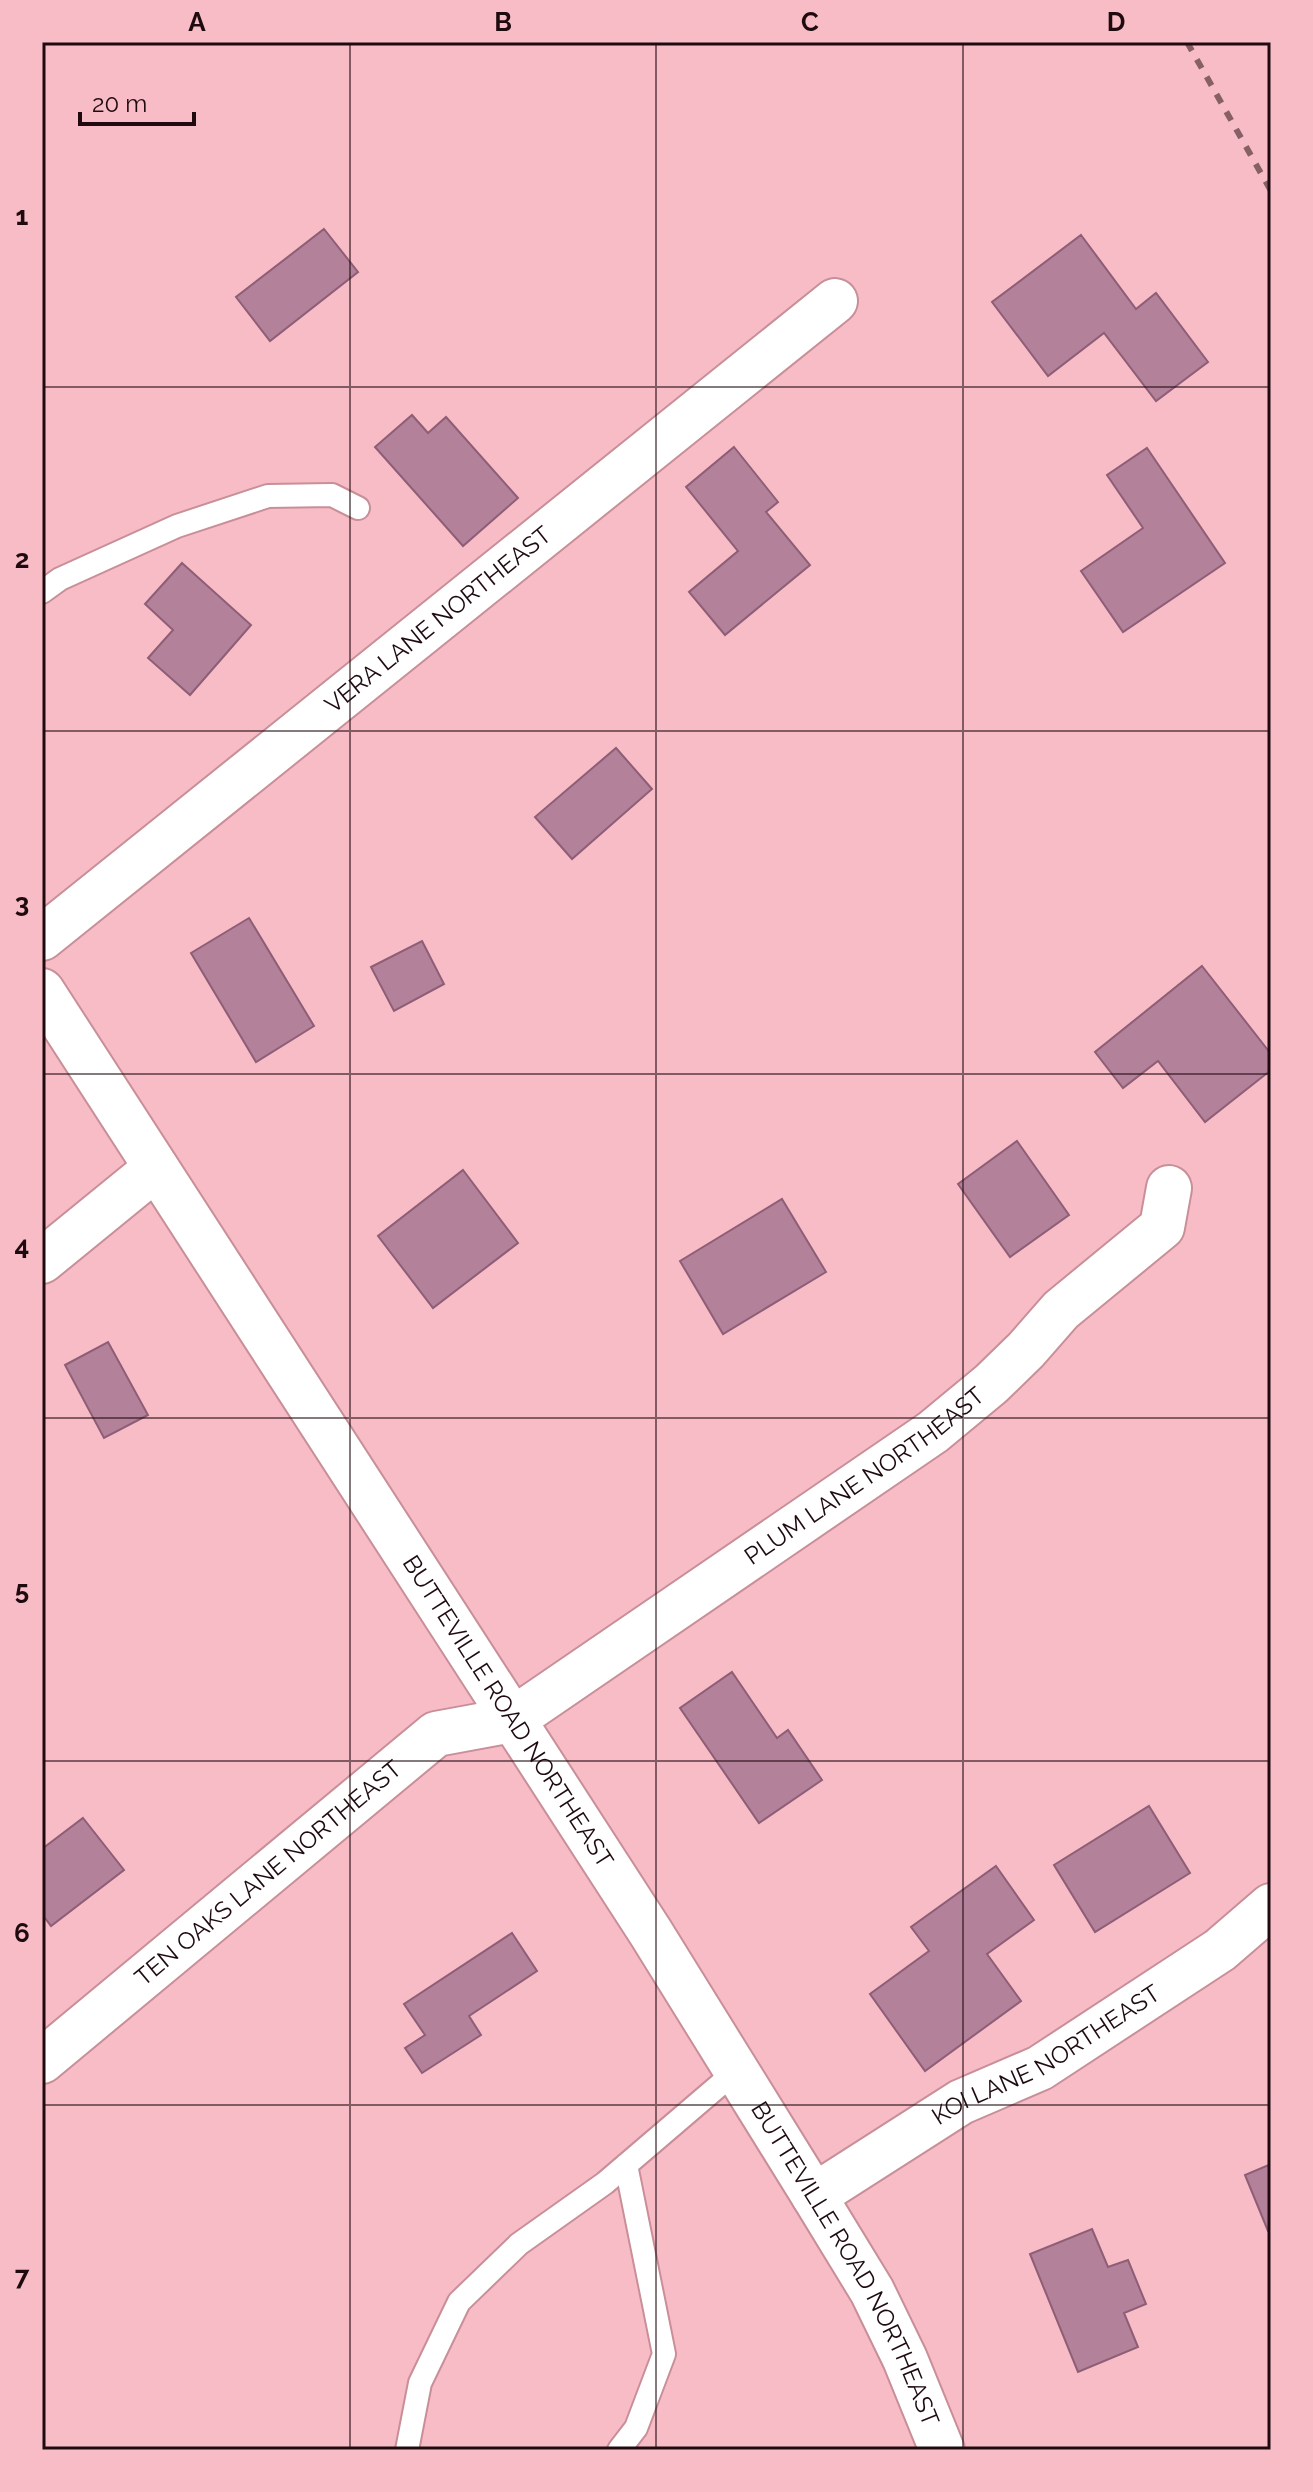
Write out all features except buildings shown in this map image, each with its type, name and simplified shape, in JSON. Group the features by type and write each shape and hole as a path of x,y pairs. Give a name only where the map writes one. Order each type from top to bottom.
{"street":[{"name":"VERA LANE NORTHEAST","path":"42,938 835,301"},
{"name":"BUTTEVILLE ROAD NORTHEAST","path":"42,991 651,1933 814,2196 872,2291 911,2372 942,2450"},
{"path":"42,1261 156,1168"},
{"name":"PLUM LANE NORTHEAST","path":"512,1720 933,1432 991,1384 1061,1310 1162,1227 1169,1188"},
{"name":"TEN OAKS LANE NORTHEAST","path":"42,2061 436,1734 512,1720"},
{"name":"KOI LANE NORTHEAST","path":"814,2196 961,2102 1040,2068 1220,1950 1271,1906"}],"lane":[{"path":"42,592 60,579 177,526 268,496 332,495 358,508"},
{"path":"407,2450 420,2383 459,2302 519,2244 626,2165 736,2071"},
{"path":"619,2450 636,2428 664,2354 626,2165"}],"railway":[{"path":"1187,42 1271,191"}]}
